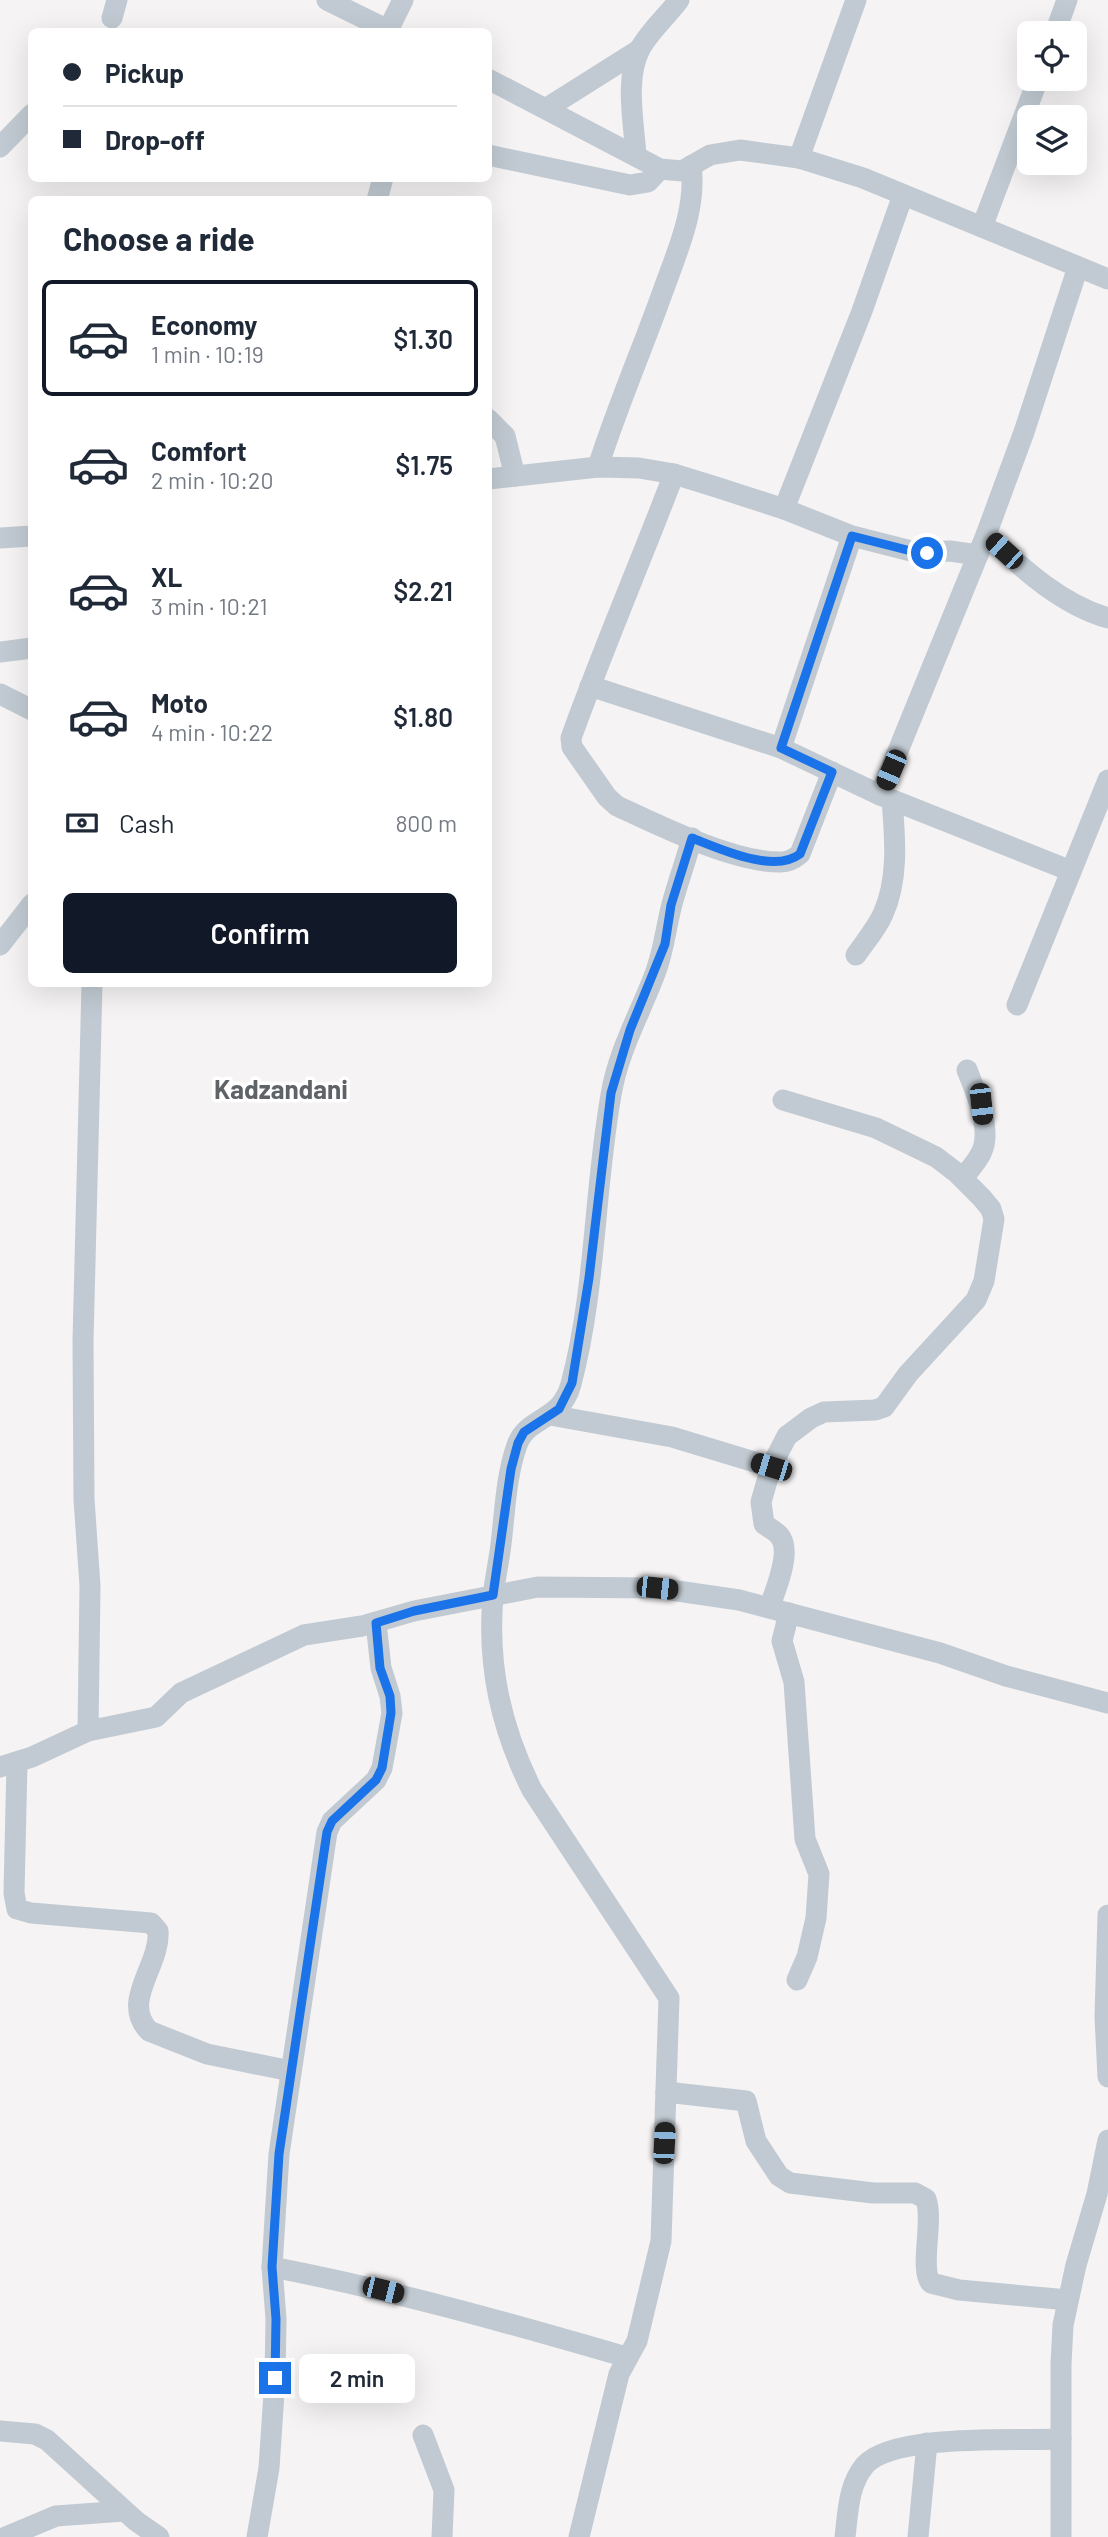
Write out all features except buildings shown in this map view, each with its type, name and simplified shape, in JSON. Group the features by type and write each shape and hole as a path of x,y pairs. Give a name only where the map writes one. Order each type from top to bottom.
{"street":[{"path":"327,0 384,28"},
{"path":"391,28 403,0"},
{"path":"636,156 633,90 634,69 639,50 652,29 679,0"},
{"path":"799,158 856,0"},
{"path":"1059,21 1067,0"},
{"path":"547,108 639,50"},
{"path":"492,81 660,169 676,172 710,155 730,151 766,152 799,158 863,178 1108,279"},
{"path":"982,228 1033,91"},
{"path":"0,147 28,118"},
{"path":"492,156 630,185 648,182 660,169"},
{"path":"598,467 614,416 678,249 691,202 691,166"},
{"path":"784,509 862,311 903,195"},
{"path":"856,955 883,915 891,893 895,856 886,798 1024,432 1078,267"},
{"path":"492,423 505,436 515,476"},
{"path":"492,479 598,467 639,468 674,474 784,509 852,536 915,552 950,551 978,555"},
{"path":"674,474 571,738 578,756 607,797 617,806 692,838 734,853 770,861 792,861 800,854 832,772"},
{"path":"986,535 1021,567 1077,607 1108,618"},
{"path":"0,538 28,536"},
{"path":"781,748 852,536"},
{"path":"0,652 28,648"},
{"path":"590,685 781,748 886,798 1071,871"},
{"path":"0,694 28,708"},
{"path":"1017,1005 1108,780"},
{"path":"579,2537 619,2374 637,2341 662,2241 669,1998 532,1790 522,1770 496,1693 491,1657 493,1595 511,1469 518,1443 524,1432 559,1409 572,1383 589,1278 611,1093 630,1030 665,944 671,905 692,838"},
{"path":"0,945 28,909"},
{"path":"88,1731 90,1586 84,1499 83,1341 92,987"},
{"path":"963,1178 985,1144 981,1102 967,1070"},
{"path":"783,1100 876,1128 936,1157 963,1178 991,1209 994,1219 984,1281 975,1300 908,1374 884,1407 816,1415 787,1436 771,1467 761,1502 764,1524 781,1538 784,1548 779,1611 782,1641 794,1682 805,1839 819,1874 816,1918 807,1957 797,1980"},
{"path":"550,1415 672,1437 771,1467"},
{"path":"291,2071 207,2054 161,2036 143,2025 138,2000 158,1943 158,1931 150,1923 31,1913 18,1909 14,1893 9,1765 88,1731 156,1717 181,1693 246,1665 296,1637 376,1623 414,1611 538,1587 609,1585 710,1594 940,1653 1006,1676 1108,1703"},
{"path":"257,2537 269,2468 275,2378 276,2319 272,2267 279,2154 327,1832 332,1821 376,1780 382,1768 391,1713 390,1696 380,1668 376,1623"},
{"path":"1108,1915 1105,2017 1108,2077"},
{"path":"666,2092 746,2101 756,2141 779,2176 790,2183 873,2193 908,2192 926,2199 929,2241 925,2274 931,2283 959,2290 1068,2300"},
{"path":"1061,2537 1061,2344 1076,2265 1097,2194 1108,2140"},
{"path":"272,2267 359,2283 481,2314 626,2357"},
{"path":"0,2431 35,2434 47,2440 124,2511 159,2537"},
{"path":"423,2435 444,2490 442,2537"},
{"path":"845,2537 852,2487 865,2465 874,2458 927,2443 1061,2439"},
{"path":"918,2537 927,2443"},
{"path":"6,2537 56,2516 124,2511"}],"district":[{"name":"Kadzandani","path":"281,1090"}],"route":[{"path":"275,2378 276,2319 272,2267 279,2154 327,1832 332,1821 376,1780 382,1768 390,1724 390,1696 380,1668 376,1623 414,1611 493,1595 511,1469 518,1443 524,1432 559,1409 572,1383 589,1278 611,1093 630,1030 656,973 665,944 671,905 692,838 734,853 782,863 792,861 800,854 832,772 781,748 817,648 852,536 927,553"}]}
